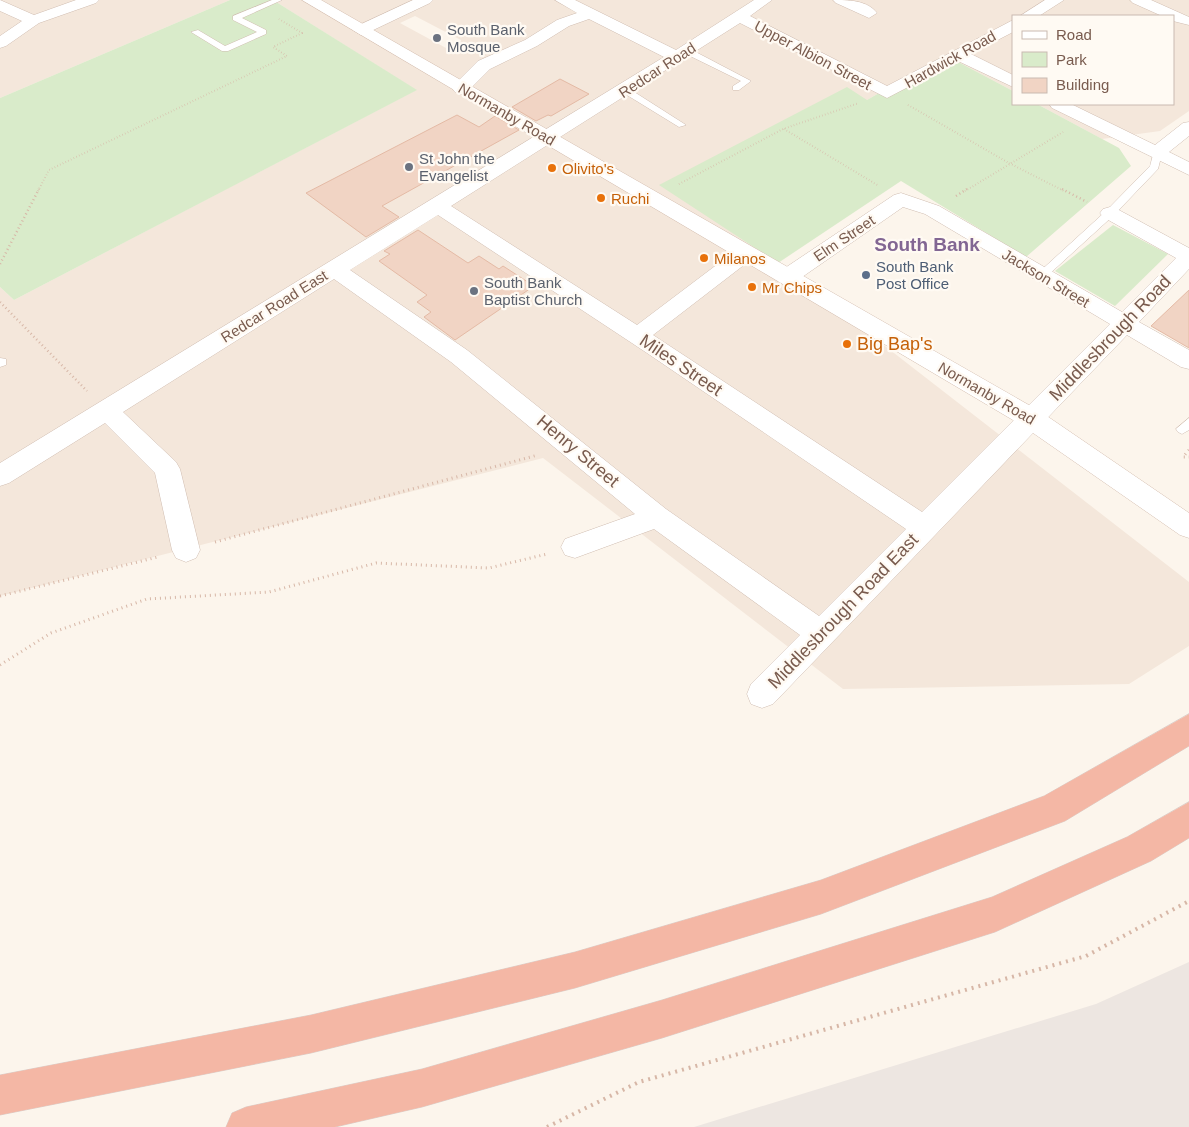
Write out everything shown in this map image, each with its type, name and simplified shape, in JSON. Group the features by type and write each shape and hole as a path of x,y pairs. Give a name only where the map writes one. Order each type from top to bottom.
{"highway":[{"path":"0,1095 311,1034 566,972 821,897 1053,809 1189,729"},
{"path":"246,1127 422,1088 662,1019 994,914 1139,849 1189,819"}],"street":[{"path":"0,44 33,20 91,0"},
{"path":"361,30 425,0"},
{"path":"562,0 682,54"},
{"name":"Redcar Road","path":"547,137 625,90 764,0"},
{"path":"841,0 869,13"},
{"path":"1030,15 1056,0"},
{"path":"1138,0 1172,15"},
{"name":"Normanby Road","path":"312,1 1032,419 1189,527"},
{"path":"0,5 33,20"},
{"path":"461,88 484,65 531,44 562,23 592,13"},
{"name":"Upper Albion Street","path":"739,16 887,93"},
{"path":"1174,16 1186,21"},
{"name":"Hardwick Road","path":"887,93 1012,26"},
{"path":"959,55 1012,82"},
{"path":"1060,105 1189,169"},
{"path":"1157,153 1189,127"},
{"name":"Redcar Road East","path":"0,476 547,137"},
{"name":"Jackson Street","path":"901,199 932,210 1041,276 1189,361"},
{"name":"Elm Street","path":"787,276 901,199"},
{"name":"Miles Street","path":"436,206 637,336 925,528"},
{"path":"1110,214 1189,257"},
{"path":"637,336 746,254"},
{"name":"Middlesbrough Road","path":"925,528 1189,257"},
{"name":"Henry Street","path":"334,269 459,356 657,517 821,634"},
{"path":"106,410 167,469 186,550"},
{"path":"575,547 657,517"},
{"name":"Middlesbrough Road East","path":"762,694 925,528"}],"lane":[{"path":"195,32 225,49 263,32 236,18 278,0"},
{"path":"682,54 748,81 736,88"},
{"path":"625,90 682,124"},
{"path":"1041,276 1110,214 1155,167 1157,153"}],"path":[{"path":"0,264 49,170 287,56 273,47 302,33 275,17 312,1"},
{"path":"654,198 784,129 887,93 1009,163 1110,214"},
{"path":"932,210 1087,118"},
{"path":"784,129 901,199"},
{"path":"0,302 106,410"},
{"path":"0,596 186,550 572,446"},
{"path":"1189,450 1183,457 1189,457"},
{"path":"0,665 51,633 147,599 269,592 376,563 489,568 575,547"},
{"path":"547,1127 639,1082 1086,956 1189,901"}],"shaded area":[{"path":"0,0 230,0 0,98"},
{"path":"273,0 1189,0 1189,111 1160,131 1102,139 1039,105 1174,105 1174,15 1012,15 1012,90 945,55 867,100 778,263 1189,582 1189,646 1129,684 843,689 543,458 0,596 0,287 14,300 416,90","holes":["415,16 461,41 446,48 400,23"]},
{"path":"1189,962 1189,1127 694,1127 1096,1004"}],"green space":[{"path":"230,0 273,0 417,90 14,300 0,287 0,98"},
{"path":"945,55 1012,90 1012,105 1039,105 1119,148 1131,166 1026,257 901,181 778,263 659,185 847,87 867,100"},
{"path":"1113,225 1168,254 1115,306 1055,271"}],"building":[{"path":"560,79 589,94 551,116 548,115 536,121 512,107"},
{"name":"St John the Evangelist","path":"457,115 479,127 495,116 519,130 382,206 399,217 366,237 306,193"},
{"name":"South Bank Baptist Church","path":"418,230 468,263 479,256 499,269 503,266 534,286 455,340 424,317 431,312 417,302 427,295 379,261 390,254 384,251"},
{"path":"1189,290 1189,348 1151,326"}],"place":[{"name":"South Bank Mosque","path":"437,38"},
{"name":"St John the Evangelist","path":"409,167"},
{"name":"Olivito's","path":"552,168"},
{"name":"Ruchi","path":"601,198"},
{"name":"Milanos","path":"704,258"},
{"name":"South Bank Post Office","path":"866,275"},
{"name":"Mr Chips","path":"752,287"},
{"name":"South Bank Baptist Church","path":"474,291"},
{"name":"Big Bap's","path":"847,344"}],"district":[{"name":"South Bank","path":"927,244"}]}
